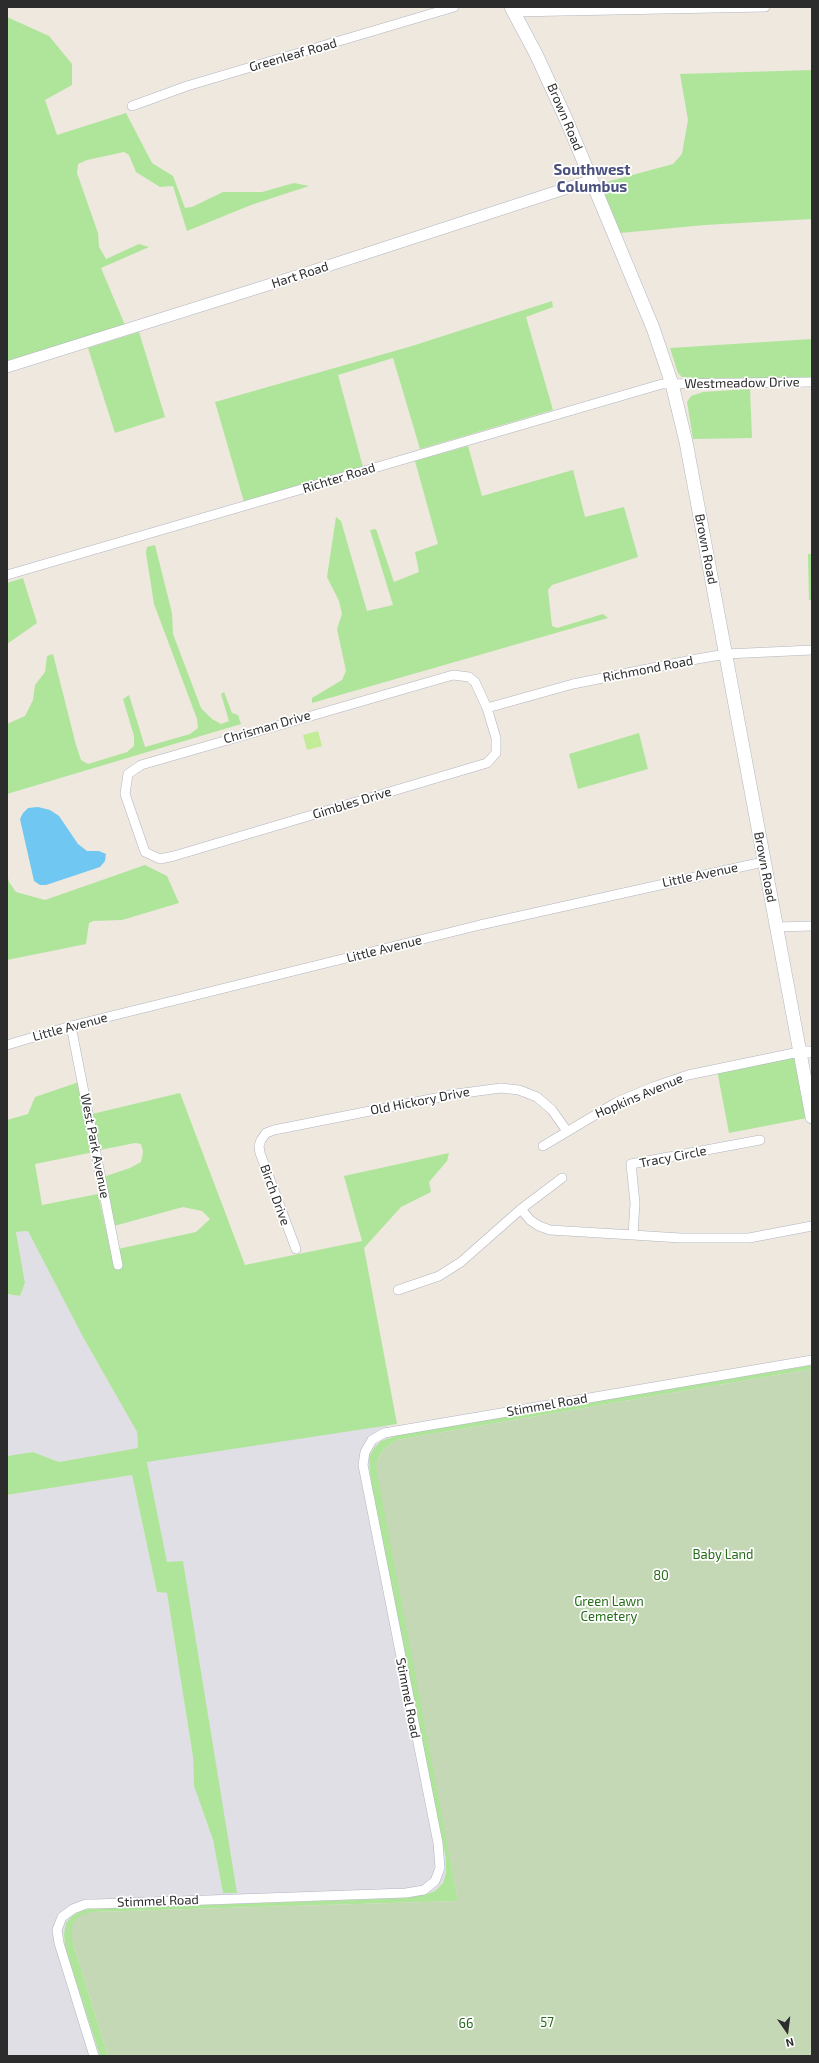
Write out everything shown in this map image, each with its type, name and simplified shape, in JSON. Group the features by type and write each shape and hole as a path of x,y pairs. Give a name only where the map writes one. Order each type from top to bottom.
{"main road":[{"name":"Brown Road","path":"512,10 552,86 656,335 672,384 686,442 763,862 806,1052 812,1118"}],"street":[{"name":"Greenleaf Road","path":"132,106 187,86 454,7"},
{"path":"512,10 764,7"},
{"name":"Hart Road","path":"7,367 306,274 592,180"},
{"name":"Westmeadow Drive","path":"672,384 812,382"},
{"name":"Richter Road","path":"7,575 662,384 672,384"},
{"name":"Richmond Road","path":"487,708 573,684 726,654 812,650"},
{"name":"Chrisman Drive","path":"160,859 151,857 145,852 125,794 128,774 141,765 453,674 469,677 475,682 487,708"},
{"name":"Gimbles Drive","path":"160,859 487,763 496,753 496,738 487,708"},
{"name":"Little Avenue","path":"7,1045 71,1026 558,906 763,862"},
{"path":"777,927 812,926"},
{"name":"West Park Avenue","path":"71,1026 118,1265"},
{"name":"Hopkins Avenue","path":"543,1146 617,1102 688,1075 806,1052"},
{"name":"Old Hickory Drive","path":"261,1140 266,1133 274,1130 456,1094 501,1088 520,1090 537,1097 552,1110 568,1131"},
{"name":"Birch Drive","path":"261,1140 259,1146 260,1153 296,1249"},
{"name":"Tracy Circle","path":"633,1235 635,1195 631,1164 760,1140"},
{"path":"398,1290 439,1276 461,1262 521,1209 562,1178"},
{"path":"521,1209 530,1220 539,1226 550,1230 633,1235 749,1238 812,1226"},
{"name":"Stimmel Road","path":"94,2056 59,1943 57,1930 62,1917 73,1909 86,1904 406,1893 424,1890 435,1881 440,1868 438,1843 363,1465 364,1452 372,1440 384,1433 812,1360"}],"shaded area":[{"path":"29,1231 83,1337 137,1432 138,1448 59,1462 33,1452 7,1456 7,1294 20,1296 25,1283 16,1232"},
{"path":"387,1424 389,1438 381,1441 374,1448 369,1457 371,1487 446,1859 446,1873 443,1883 435,1891 406,1898 89,1909 81,1911 64,1934 65,1947 100,2056 7,2056 7,1495 132,1475 157,1592 167,1593 193,1757 194,1786 213,1840 223,1893 236,1893 183,1561 167,1563 147,1461"}],"green space":[{"path":"7,17 49,36 72,64 72,85 45,100 57,135 126,113 152,163 173,176 185,208 192,207 223,192 262,192 294,183 309,186 251,205 187,231 173,186 160,187 136,172 129,155 124,152 87,160 78,164 77,173 98,233 99,247 106,259 139,244 149,247 101,268 125,325 8,362"},
{"path":"812,70 812,219 705,225 620,233 599,184 673,164 682,154 688,120 680,74"},
{"path":"552,301 553,307 526,317 553,410 420,449 393,358 338,375 363,467 244,502 215,402 412,346"},
{"path":"139,332 165,417 115,433 88,348"},
{"path":"812,339 812,377 703,379 682,377 678,373 670,348"},
{"path":"750,389 752,438 693,439 687,402 691,396 703,392"},
{"path":"468,446 482,496 573,470 585,517 624,507 638,557 552,585 548,590 552,626 557,628 603,614 608,618 312,703 312,698 342,680 346,671 337,629 342,614 339,601 327,577 336,517 341,521 367,611 393,605 370,530 376,529 394,582 419,572 415,552 438,544 415,461"},
{"path":"155,545 172,613 173,634 201,708 212,719 221,724 229,721 221,694 224,692 232,713 238,715 241,724 7,794 7,724 25,716 33,700 35,685 45,672 47,656 53,654 76,745 81,760 88,764 127,752 134,746 134,736 123,699 129,695 145,747 190,734 198,728 197,719 154,604 146,553 147,547"},
{"path":"808,554 812,554 812,600 809,600"},
{"path":"23,578 37,623 7,644 7,583"},
{"path":"318,731 322,746 307,750 303,735"},
{"path":"639,733 648,769 578,789 569,754"},
{"path":"145,865 167,876 179,903 122,920 93,921 89,923 86,944 7,960 7,874 9,882 16,892 45,900"},
{"path":"798,1054 812,1117 729,1133 717,1070"},
{"path":"79,1082 94,1152 35,1164 42,1205 98,1194 115,1270 122,1269 118,1249 196,1232 210,1219 202,1211 183,1207 114,1226 103,1177 130,1168 141,1162 143,1152 141,1144 135,1143 100,1150 92,1114 180,1093 245,1265 362,1241 344,1176 449,1153 447,1161 429,1182 431,1192 401,1207 364,1248 397,1424 147,1462 167,1562 183,1561 237,1893 223,1893 213,1840 194,1786 193,1757 167,1593 157,1592 132,1475 7,1495 7,1456 33,1452 59,1462 138,1448 137,1432 83,1337 28,1231 16,1232 25,1283 20,1296 7,1294 7,1120 28,1114 35,1097"},
{"path":"812,1365 812,1369 397,1440 384,1449 378,1459 458,1901 92,1912 72,1940 108,2056 100,2056 65,1947 64,1934 66,1923 72,1916 81,1911 89,1909 406,1898 435,1891 443,1883 446,1873 446,1859 371,1487 369,1457 374,1448 381,1441 398,1435"},
{"name":"Green Lawn Cemetery","path":"812,1369 812,2056 108,2056 72,1940 72,1926 76,1919 83,1914 92,1912 458,1901 378,1478 376,1463 384,1449 397,1440"}],"water":[{"path":"38,807 50,810 59,816 78,844 87,851 99,851 106,854 105,861 100,867 46,885 40,885 34,881 20,819 28,808"}],"district":[{"name":"Southwest Columbus","path":"592,178"}],"park label":[{"name":"Baby Land","path":"723,1555"},
{"name":"80","path":"661,1576"},
{"name":"57","path":"547,2023"},
{"name":"66","path":"466,2024"}]}
